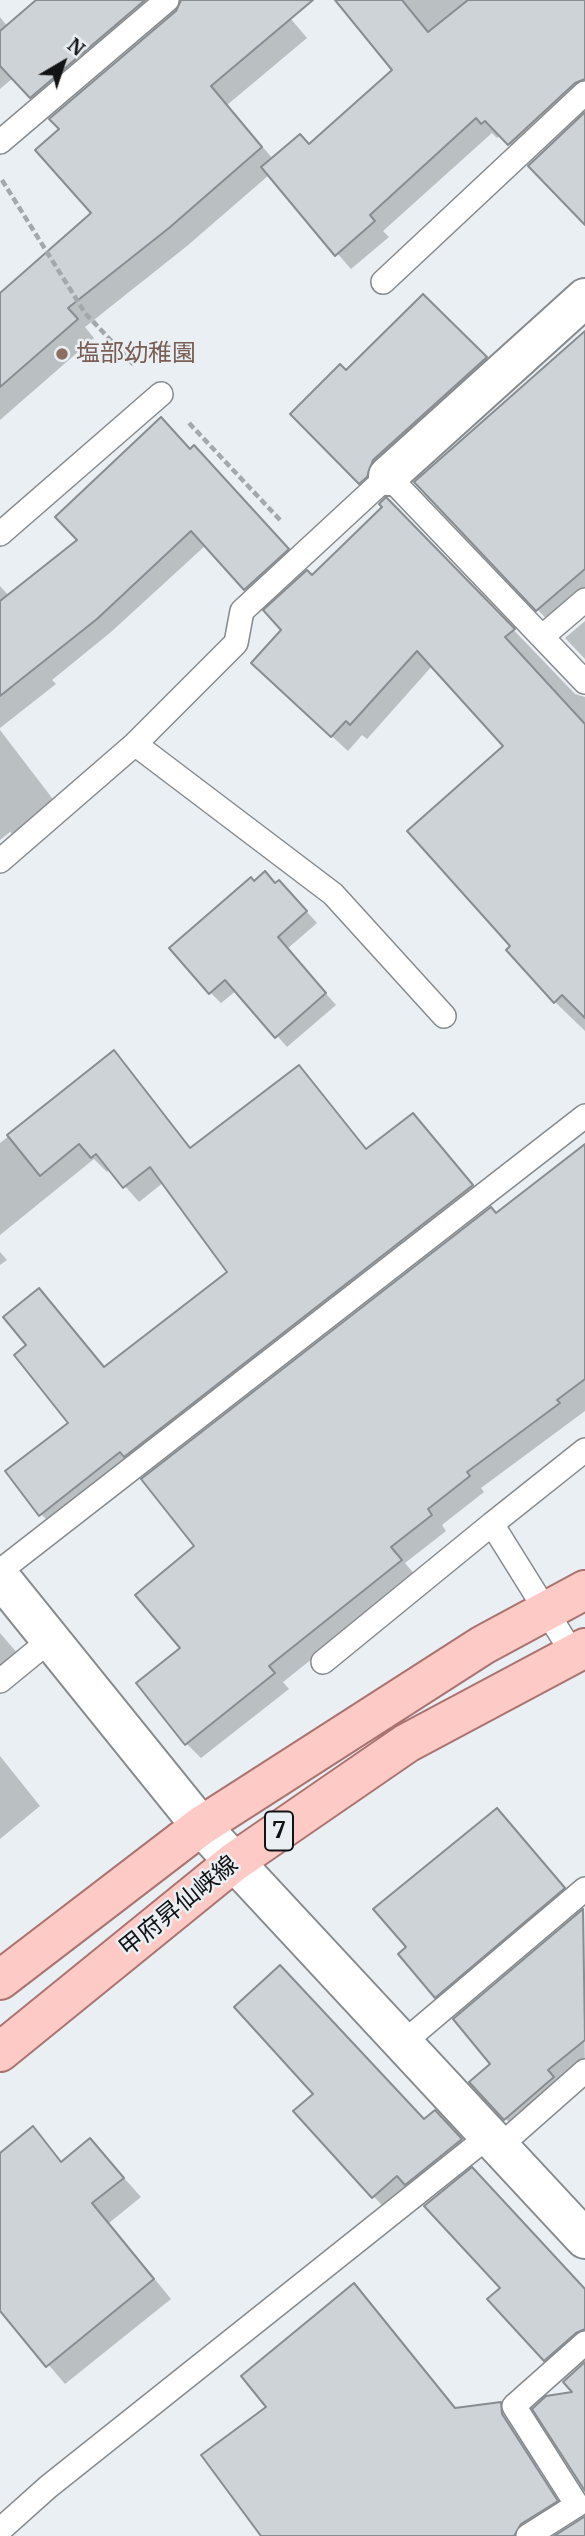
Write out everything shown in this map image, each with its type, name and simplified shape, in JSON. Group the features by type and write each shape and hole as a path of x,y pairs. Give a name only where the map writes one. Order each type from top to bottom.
{"main road":[{"name":"甲府昇仙峡線","path":"0,1980 201,1826 483,1645 545,1609 585,1590"},
{"name":"甲府昇仙峡線","path":"0,2052 234,1862 407,1743 579,1651"}],"street":[{"path":"387,476 585,298"},
{"path":"0,1577 201,1826 585,2239"}],"lane":[{"path":"0,142 167,0"},
{"path":"383,282 585,93"},
{"path":"0,534 162,394"},
{"path":"0,861 135,744 236,643 242,611 387,476 585,682"},
{"path":"543,636 585,600"},
{"path":"135,744 333,894 444,1016"},
{"path":"0,1572 585,1116"},
{"path":"323,1662 585,1450"},
{"path":"492,1524 545,1609 579,1651"},
{"path":"0,1681 50,1640"},
{"path":"404,2042 585,1889"},
{"path":"0,2530 48,2487 585,2071"},
{"path":"528,2536 577,2505 514,2406 585,2343"}],"building":[{"path":"36,0 145,0 30,98 0,66 0,31"},
{"path":"181,0 313,0 211,86 262,147 169,228 68,308 78,319 0,387 0,293 91,213 35,150 59,129 49,119 176,11"},
{"path":"335,0 402,0 428,32 468,0 585,0 585,79 575,83 508,145 485,121 481,124 476,118 370,215 375,221 335,256 261,167 300,134 309,144 392,70"},
{"path":"585,112 585,225 528,166"},
{"path":"423,294 487,357 373,460 367,477 359,484 290,414 340,364 346,370"},
{"path":"585,331 585,569 536,611 414,482"},
{"path":"161,417 190,449 194,445 289,549 244,590 191,531 97,619 0,696 0,601 77,540 55,517"},
{"path":"386,497 515,629 505,637 585,724 585,1018 562,995 554,1003 506,950 510,946 407,831 503,746 417,651 350,725 346,721 331,737 251,663 281,630 263,610 307,570 312,575 382,507 379,504"},
{"path":"265,871 275,883 279,880 307,911 278,937 326,993 275,1038 225,980 209,994 169,948 251,877 254,881"},
{"path":"114,1050 190,1148 299,1065 366,1149 413,1113 473,1185 124,1457 120,1452 39,1516 5,1471 68,1423 14,1355 26,1345 3,1317 39,1288 104,1367 227,1272 150,1167 123,1188 96,1154 91,1158 79,1144 40,1176 7,1135"},
{"path":"585,1144 585,1379 557,1400 560,1403 467,1472 470,1476 428,1509 432,1515 391,1547 402,1560 269,1666 275,1673 185,1745 136,1683 180,1648 135,1595 194,1546 141,1479 491,1207 496,1213"},
{"path":"497,1808 565,1888 435,1998 398,1954 406,1947 373,1909"},
{"path":"583,1909 585,2040 548,2070 554,2077 504,2120 469,2082 490,2064 453,2019"},
{"path":"280,1965 424,2119 435,2110 462,2139 405,2185 397,2176 372,2198 293,2111 313,2094 234,2007"},
{"path":"33,2126 61,2162 90,2138 124,2178 92,2203 154,2279 46,2367 0,2311 0,2153"},
{"path":"472,2167 585,2289 585,2329 576,2333 544,2361 487,2299 500,2288 424,2206"},
{"path":"354,2283 455,2408 501,2402 502,2414 558,2501 521,2524 514,2536 261,2536 201,2455 266,2407 241,2376"},
{"path":"585,2362 585,2491 532,2409 546,2396 572,2392 563,2382"},
{"path":"584,2517 585,2536 554,2536"}],"place":[{"name":"塩部幼稚園","path":"62,354"}]}
